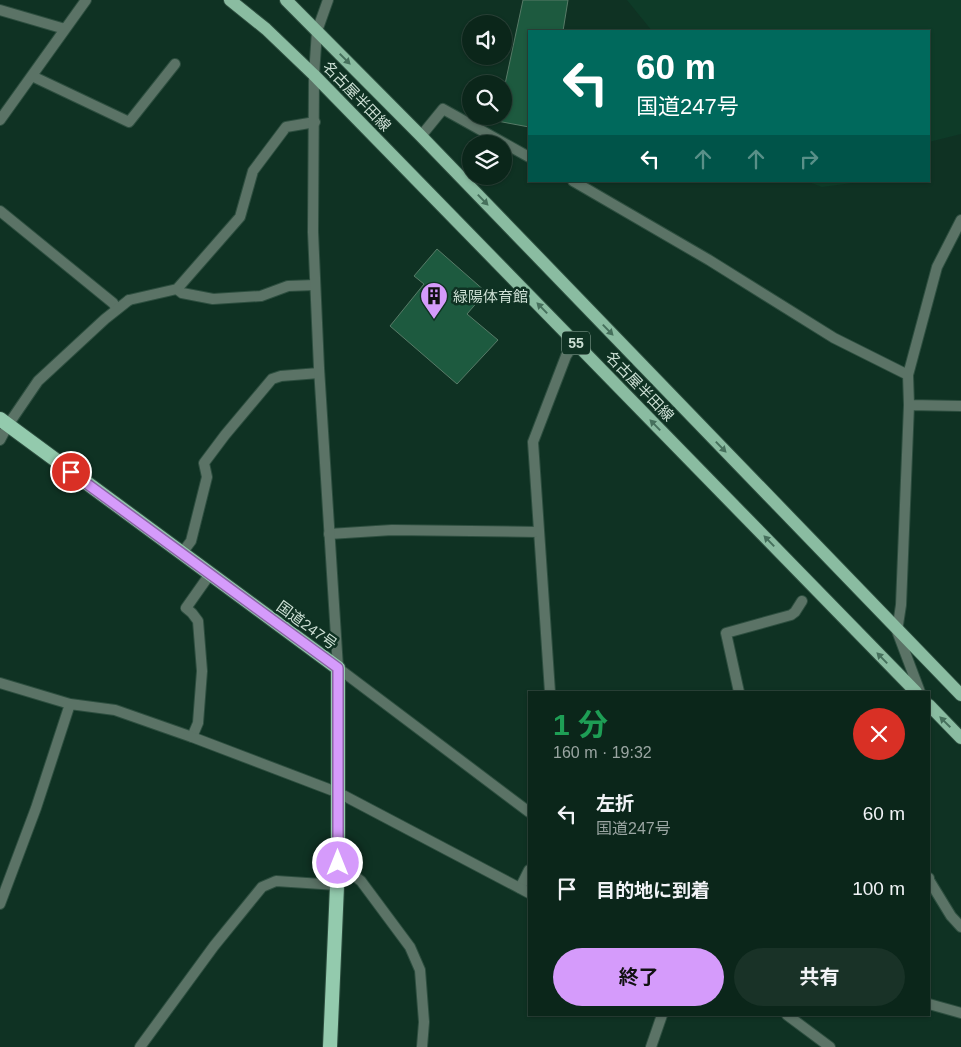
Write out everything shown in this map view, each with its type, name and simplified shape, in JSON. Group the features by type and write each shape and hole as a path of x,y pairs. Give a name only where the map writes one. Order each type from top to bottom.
{"highway":[{"name":"国道247号","path":"4,422 338,668 338,885 330,1047"}],"main road":[{"name":"名古屋半田線","path":"230,0 266,29 314,75 915,691"},
{"name":"名古屋半田線","path":"286,0 422,136 897,631 961,695"},
{"path":"930,706 961,738"}],"street":[{"path":"0,120 86,0"},
{"path":"328,0 317,31 314,75 313,213 319,373 338,668 528,811"},
{"path":"0,10 65,29"},
{"path":"32,76 129,122 175,64"},
{"path":"422,136 442,109 528,156"},
{"path":"0,440 4,422 38,381 117,309 129,300 177,289 240,217 253,171 286,127 315,122"},
{"path":"575,182 709,260 834,338 908,375"},
{"path":"0,211 113,303 117,309"},
{"path":"920,691 897,631 901,605 910,405 908,375 937,267 961,220"},
{"path":"177,289 182,293 213,299 261,296 288,286 315,285"},
{"path":"550,691 533,442 566,356 575,342"},
{"path":"182,553 191,542 207,477 204,463 225,435 272,379 281,376 319,373"},
{"path":"910,405 961,406"},
{"path":"329,534 392,530 539,532"},
{"path":"192,737 198,723 202,671 198,621 186,608 210,574"},
{"path":"739,691 726,633 791,615 796,612 802,601"},
{"path":"0,683 70,704 115,710 339,793 524,890 528,874"},
{"path":"0,904 36,808 70,704"},
{"path":"338,863 361,881 410,947 420,970 424,1022 422,1047"},
{"path":"140,1047 214,946 262,887 276,881 338,885"},
{"path":"930,882 951,916 961,927"},
{"path":"930,1004 961,1013"},
{"path":"651,1047 662,1016"},
{"path":"788,1016 830,1047"}],"shaded area":[{"path":"627,0 961,0 961,134 930,142 930,30 651,30"},
{"path":"809,182 860,182 822,187"}],"building":[{"path":"523,0 568,0 563,30 528,30 528,127 512,124 512,75 507,75 509,65 512,65 512,52"},
{"name":"緑陽体育館","path":"437,249 486,292 467,314 498,340 457,384 390,326 424,284 414,276"}],"place":[{"name":"緑陽体育館","path":"434,320"}],"route":[{"path":"71,472 338,668 338,863"}]}
